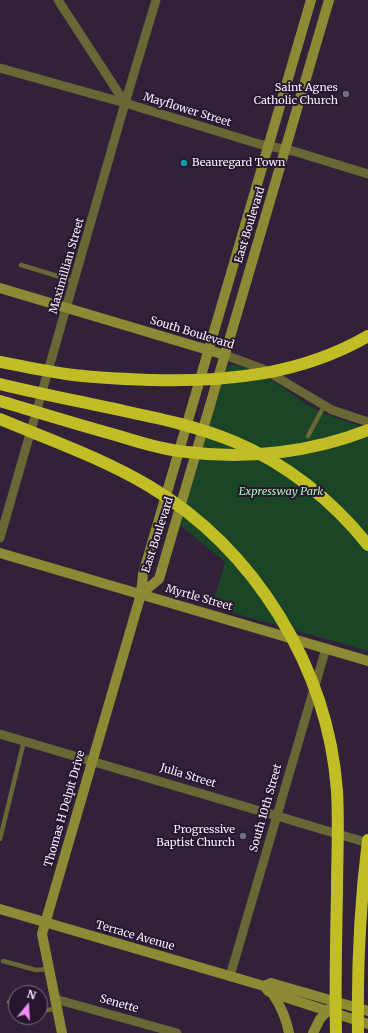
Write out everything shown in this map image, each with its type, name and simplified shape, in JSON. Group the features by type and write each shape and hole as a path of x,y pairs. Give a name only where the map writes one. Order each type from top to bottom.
{"highway":[{"path":"0,362 67,374 110,378 162,380 231,379 275,372 312,362 368,336"},
{"path":"0,384 183,424 236,443 271,460 319,494 347,520 368,545"},
{"path":"0,401 142,443 165,449 194,453 231,455 282,452 339,440 368,430"},
{"path":"0,419 118,468 167,498 198,520 230,551 262,590 284,623 309,675 322,712 331,748 336,788 338,844 336,1033"},
{"path":"358,1033 358,967 361,912 368,842"}],"main road":[{"name":"East Boulevard","path":"140,594 143,574 311,0"},
{"name":"East Boulevard","path":"140,594 159,579 329,0"},
{"name":"South Boulevard","path":"0,288 225,355"},
{"name":"Myrtle Street","path":"0,553 368,661"},
{"name":"Thomas H Delpit Drive","path":"62,1033 42,934 140,594"},
{"name":"Terrace Avenue","path":"0,909 264,986 272,993 368,1024"},
{"name":"Terrace Avenue","path":"264,986 272,983 368,1011"},
{"path":"272,993 284,1013 289,1033"},
{"path":"313,1033 326,1011 332,1006 341,1003"}],"street":[{"path":"58,0 125,103"},
{"name":"Maximillian Street","path":"0,538 156,0"},
{"name":"Mayflower Street","path":"0,68 368,174"},
{"name":"South Boulevard","path":"225,355 263,369 282,379 324,406 344,415 368,422"},
{"name":"South 10th Street","path":"230,976 326,648"},
{"name":"Julia Street","path":"0,734 368,842"},
{"name":"Senette","path":"56,1004 177,1033"}],"lane":[{"path":"20,265 75,281"},
{"path":"308,436 324,406"},
{"path":"0,839 24,741"},
{"path":"3,961 37,970 49,969"},
{"path":"48,1008 56,1004"}],"green space":[{"name":"Expressway Park","path":"230,365 251,369 273,381 313,408 368,428 368,651 212,607 225,562 180,525 226,369"}],"place":[{"name":"Saint Agnes Catholic Church","path":"346,94"},
{"name":"Beauregard Town","path":"184,163"},
{"name":"Progressive Baptist Church","path":"243,836"}]}
